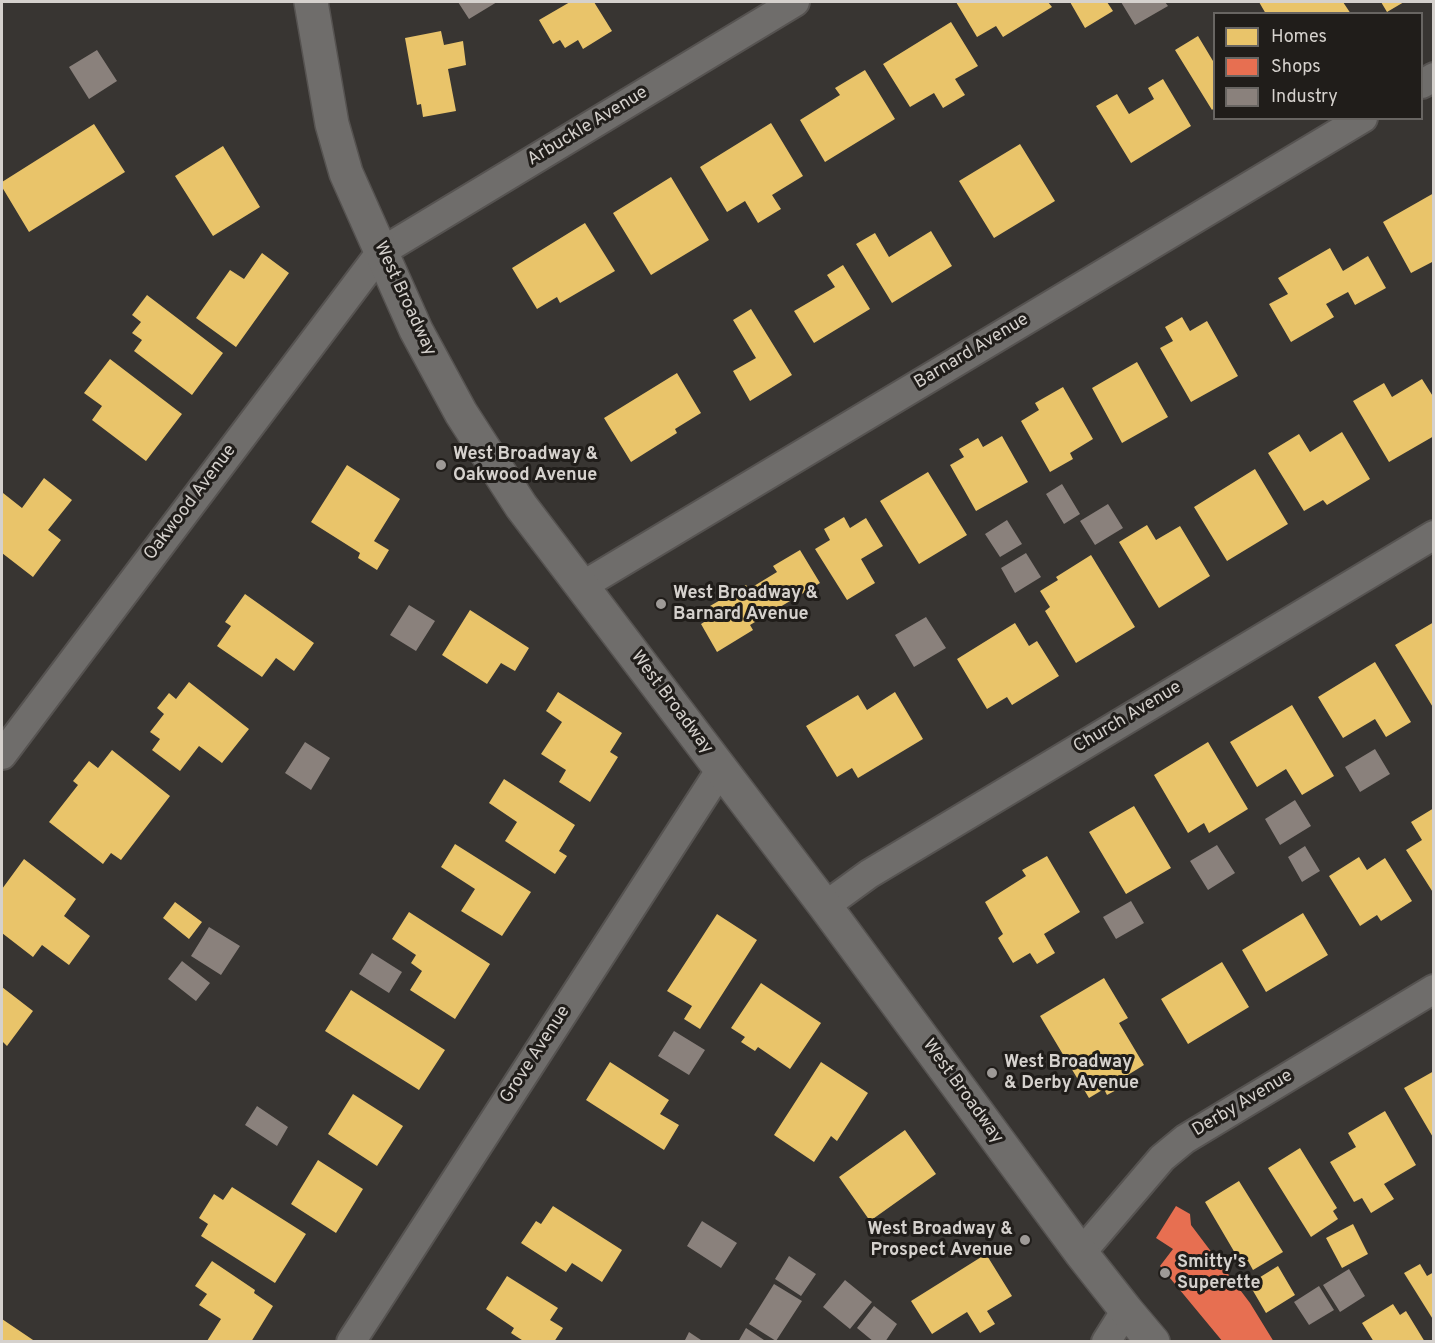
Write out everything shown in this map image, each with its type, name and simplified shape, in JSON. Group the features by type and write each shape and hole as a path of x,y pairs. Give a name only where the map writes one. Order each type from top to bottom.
{"main road":[{"name":"West Broadway","path":"311,2 332,124 346,172 416,330 461,413 521,506 825,906 1081,1253 1125,1310 1153,1341"}],"street":[{"name":"Arbuckle Avenue","path":"381,252 795,2"},
{"name":"Barnard Avenue","path":"582,586 1360,120"},
{"name":"Oakwood Avenue","path":"2,755 381,252"},
{"name":"Church Avenue","path":"825,906 869,874 1434,535"},
{"name":"Grove Avenue","path":"351,1341 721,769"},
{"name":"Derby Avenue","path":"1081,1253 1162,1158 1185,1139 1434,989"},
{"path":"1106,1341 1125,1310"}],"building: Homes":[{"path":"570,2 594,2 612,31 583,49 578,40 565,48 560,40 553,44 539,20"},
{"path":"956,2 1048,2 1052,7 1003,37 996,26 977,37"},
{"path":"1070,2 1107,2 1113,11 1085,28"},
{"path":"1259,2 1343,2 1350,12 1265,12"},
{"path":"1381,2 1404,2 1387,12"},
{"path":"951,22 978,66 955,79 965,95 943,108 934,93 910,107 883,64"},
{"path":"441,31 444,45 463,41 466,65 448,69 456,111 423,117 421,104 417,105 405,38"},
{"path":"1198,36 1213,61 1212,110 1175,50"},
{"path":"865,70 895,119 825,162 800,120 840,95 835,88"},
{"path":"1163,79 1191,126 1131,163 1096,106 1117,94 1129,114 1154,99 1148,88"},
{"path":"771,123 803,176 772,195 781,209 758,223 745,201 727,212 700,167"},
{"path":"94,124 125,172 29,232 2,187 2,182"},
{"path":"1020,144 1055,201 994,238 959,181"},
{"path":"223,146 260,207 213,236 175,176"},
{"path":"671,177 709,240 651,275 613,213"},
{"path":"1434,193 1434,261 1411,273 1383,222"},
{"path":"585,223 615,271 560,303 557,297 537,309 512,268"},
{"path":"931,231 952,266 892,303 856,244 875,233 889,257"},
{"path":"1330,248 1343,271 1368,256 1386,288 1355,305 1348,292 1326,304 1334,317 1291,342 1269,304 1288,294 1278,278"},
{"path":"262,253 289,273 236,347 196,318 230,270 244,279"},
{"path":"843,265 870,309 814,343 794,311 835,287 827,275"},
{"path":"147,295 223,353 192,395 134,351 142,340 132,333 141,322 132,315"},
{"path":"751,309 792,375 750,401 733,371 756,358 733,320"},
{"path":"1182,317 1190,331 1207,321 1238,376 1191,402 1160,348 1173,341 1165,327"},
{"path":"110,359 182,414 146,461 92,420 102,406 84,393"},
{"path":"1137,362 1168,417 1122,443 1092,388"},
{"path":"677,373 701,413 675,429 677,433 631,462 604,418"},
{"path":"1422,379 1434,398 1434,436 1389,462 1353,401 1384,383 1392,397"},
{"path":"1063,387 1093,439 1070,453 1073,459 1050,472 1021,421 1039,410 1035,403"},
{"path":"1342,432 1370,479 1327,505 1323,500 1304,511 1268,453 1299,434 1310,452"},
{"path":"1002,436 1028,482 976,511 950,465 964,457 959,449 978,438 983,447"},
{"path":"347,465 400,499 374,541 389,550 377,570 358,558 360,553 311,522"},
{"path":"1255,469 1288,524 1227,561 1194,507"},
{"path":"928,472 967,535 919,564 880,501"},
{"path":"44,478 72,500 48,530 61,540 33,577 2,553 2,495 3,493 22,508"},
{"path":"844,517 850,528 866,518 883,546 861,559 875,583 847,600 815,549 830,540 824,529"},
{"path":"1147,525 1156,540 1180,526 1210,576 1159,608 1119,542"},
{"path":"800,550 820,583 750,625 753,630 717,652 701,624 715,615 710,606 746,585 749,589 777,572 773,566"},
{"path":"1091,555 1135,627 1076,663 1045,611 1050,607 1040,591 1058,580 1056,577"},
{"path":"245,594 314,643 294,671 276,658 262,677 217,646 231,626 225,622"},
{"path":"470,610 529,648 515,671 501,663 487,684 442,655"},
{"path":"1434,622 1434,709 1395,645"},
{"path":"1015,623 1029,646 1037,641 1059,676 1012,705 1007,697 987,709 957,659"},
{"path":"1375,662 1411,722 1386,737 1375,719 1343,738 1318,697"},
{"path":"189,682 249,729 222,763 199,746 180,771 152,750 160,739 150,732 164,714 157,708 169,693 176,699"},
{"path":"558,692 622,733 610,752 618,757 590,802 559,782 566,770 541,754 562,722 546,711"},
{"path":"895,692 923,739 858,778 852,768 837,777 806,726 858,695 867,710"},
{"path":"1292,705 1334,776 1302,795 1286,769 1257,787 1230,742"},
{"path":"1208,742 1248,809 1209,833 1204,823 1188,833 1154,775"},
{"path":"112,750 170,796 121,860 111,853 103,864 49,822 78,785 73,781 89,761 98,768"},
{"path":"504,779 575,825 559,851 567,856 555,874 505,841 517,822 489,803"},
{"path":"1134,806 1171,868 1126,894 1089,832"},
{"path":"1434,808 1434,894 1406,850 1422,840 1411,822"},
{"path":"455,844 531,892 502,936 461,911 475,889 441,867"},
{"path":"1047,856 1080,912 1044,934 1055,953 1037,964 1030,953 1013,963 998,938 1003,934 985,902 1026,876 1022,870"},
{"path":"1359,857 1367,870 1385,858 1412,901 1381,921 1377,915 1360,926 1329,876"},
{"path":"24,859 76,899 64,916 90,936 69,965 42,945 33,957 2,933 2,889"},
{"path":"175,902 202,922 189,939 163,918"},
{"path":"409,912 490,964 455,1019 410,990 422,971 411,963 416,955 392,939"},
{"path":"1303,913 1328,955 1266,992 1242,950"},
{"path":"717,914 757,940 700,1029 684,1019 692,1006 667,991"},
{"path":"1222,962 1249,1007 1188,1044 1161,999"},
{"path":"1104,978 1128,1018 1119,1023 1144,1065 1118,1081 1122,1087 1107,1095 1104,1089 1089,1098 1040,1016"},
{"path":"761,983 821,1023 790,1069 758,1047 755,1051 741,1042 745,1037 731,1028"},
{"path":"2,987 33,1011 7,1046 2,1041"},
{"path":"351,990 445,1050 419,1090 325,1031"},
{"path":"610,1062 669,1100 660,1114 679,1125 664,1150 586,1100"},
{"path":"821,1062 868,1093 837,1141 831,1136 814,1162 774,1135"},
{"path":"1434,1071 1434,1139 1404,1088"},
{"path":"353,1094 403,1126 377,1166 328,1134"},
{"path":"1385,1111 1416,1165 1384,1184 1394,1199 1371,1213 1362,1198 1354,1202 1330,1162 1356,1147 1348,1133"},
{"path":"905,1130 936,1174 870,1221 839,1177"},
{"path":"1300,1148 1337,1208 1333,1211 1338,1219 1311,1237 1268,1168"},
{"path":"318,1160 363,1189 336,1233 291,1204"},
{"path":"1239,1181 1283,1252 1253,1270 1248,1261 1242,1265 1205,1202"},
{"path":"232,1187 306,1234 275,1283 201,1236 208,1224 199,1218 214,1194 223,1200"},
{"path":"553,1206 622,1250 602,1282 572,1263 566,1272 521,1243 536,1221 541,1224"},
{"path":"1353,1224 1368,1254 1342,1268 1326,1238"},
{"path":"986,1254 1012,1296 987,1311 995,1324 980,1333 967,1312 932,1334 911,1301"},
{"path":"212,1261 255,1290 254,1293 273,1306 251,1342 207,1341 221,1319 199,1305 207,1294 195,1286"},
{"path":"1420,1264 1427,1276 1434,1272 1434,1321 1404,1273"},
{"path":"1278,1266 1295,1295 1266,1313 1249,1284"},
{"path":"507,1276 558,1308 550,1320 563,1328 554,1342 525,1342 511,1333 514,1328 486,1309"},
{"path":"1393,1304 1400,1315 1406,1311 1425,1342 1374,1342 1362,1323"},
{"path":"2,1319 36,1342 2,1342"}],"building: Shops":[{"path":"1176,1206 1190,1214 1191,1225 1250,1303 1274,1342 1223,1342 1160,1266 1173,1249 1156,1238"}],"building: Industry":[{"path":"458,2 497,2 469,19"},
{"path":"1121,2 1165,2 1168,6 1135,25"},
{"path":"97,50 117,81 89,99 69,67"},
{"path":"1062,484 1080,514 1064,524 1046,494"},
{"path":"1108,504 1123,528 1095,545 1080,521"},
{"path":"1007,520 1022,544 1000,557 985,534"},
{"path":"1026,553 1041,577 1015,593 1001,568"},
{"path":"409,605 435,621 416,651 390,635"},
{"path":"926,617 946,648 914,667 895,635"},
{"path":"305,742 330,758 311,790 285,773"},
{"path":"1375,749 1390,774 1360,792 1345,767"},
{"path":"1295,800 1311,826 1280,845 1265,819"},
{"path":"1217,845 1235,873 1208,890 1190,861"},
{"path":"1305,846 1320,871 1302,882 1288,857"},
{"path":"1131,901 1144,923 1116,939 1103,917"},
{"path":"209,927 240,946 221,975 191,956"},
{"path":"372,953 402,972 389,993 359,974"},
{"path":"182,961 210,983 196,1001 168,979"},
{"path":"674,1031 705,1050 689,1075 658,1056"},
{"path":"257,1106 288,1127 277,1146 245,1125"},
{"path":"702,1221 737,1243 721,1268 687,1246"},
{"path":"789,1256 816,1274 801,1296 775,1279"},
{"path":"1349,1269 1365,1296 1340,1312 1323,1285"},
{"path":"845,1280 872,1302 850,1329 823,1307"},
{"path":"774,1284 802,1301 776,1341 749,1324"},
{"path":"1319,1286 1334,1310 1309,1325 1294,1302"},
{"path":"874,1306 897,1324 885,1342 874,1342 857,1328"},
{"path":"746,1328 767,1342 738,1342"},
{"path":"689,1332 704,1342 684,1342"}],"place":[{"name":"West Broadway & Oakwood Avenue","path":"441,465"},
{"name":"West Broadway & Barnard Avenue","path":"661,604"},
{"name":"West Broadway & Derby Avenue","path":"992,1073"},
{"name":"West Broadway & Prospect Avenue","path":"1025,1240"},
{"name":"Smitty's Superette","path":"1165,1273"}]}
